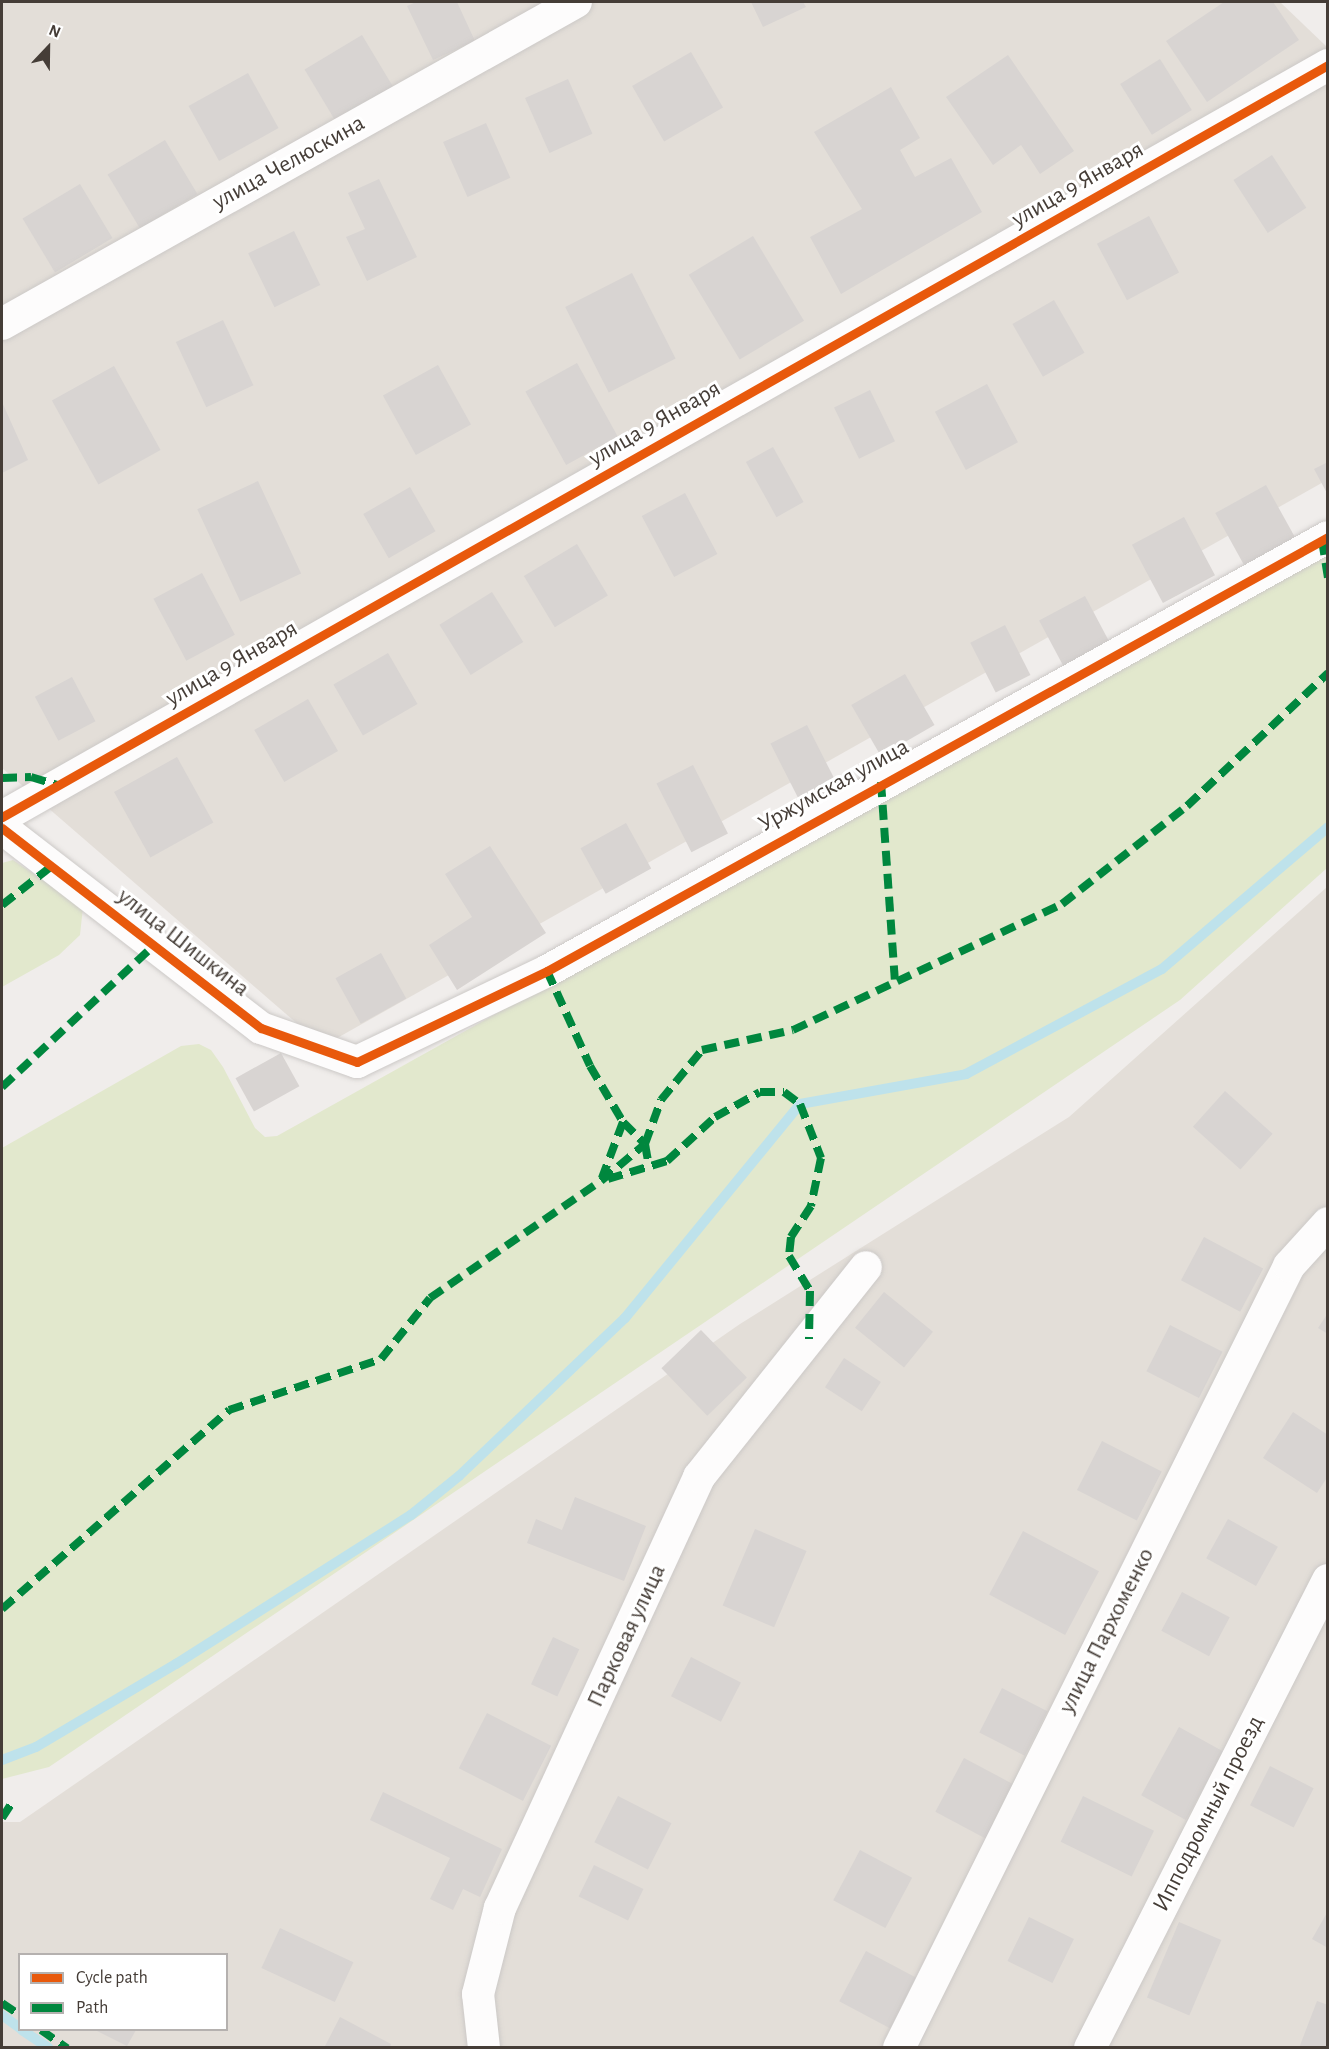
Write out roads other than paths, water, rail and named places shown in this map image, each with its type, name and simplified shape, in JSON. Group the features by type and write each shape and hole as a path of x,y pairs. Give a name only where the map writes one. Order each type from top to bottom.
{"street":[{"name":"улица Челюскина","path":"2,324 576,2"},
{"name":"улица 9 Января","path":"2,818 1328,65"},
{"name":"Уржумская улица","path":"357,1062 547,971 1328,537"},
{"name":"улица Шишкина","path":"2,828 261,1028 357,1062"},
{"name":"улица Пархоменко","path":"899,2048 1289,1266 1328,1223"},
{"name":"Парковая улица","path":"484,2048 478,1994 500,1908 699,1477 866,1267"},
{"name":"Ипподромный проезд","path":"1090,2048 1328,1580"}],"waterway":[{"path":"2,1760 36,1747 176,1664 411,1515 459,1476 625,1318 800,1104 966,1074 1162,969 1328,827"},
{"path":"2,2015 18,2027"},
{"path":"24,2031 49,2048"}]}
